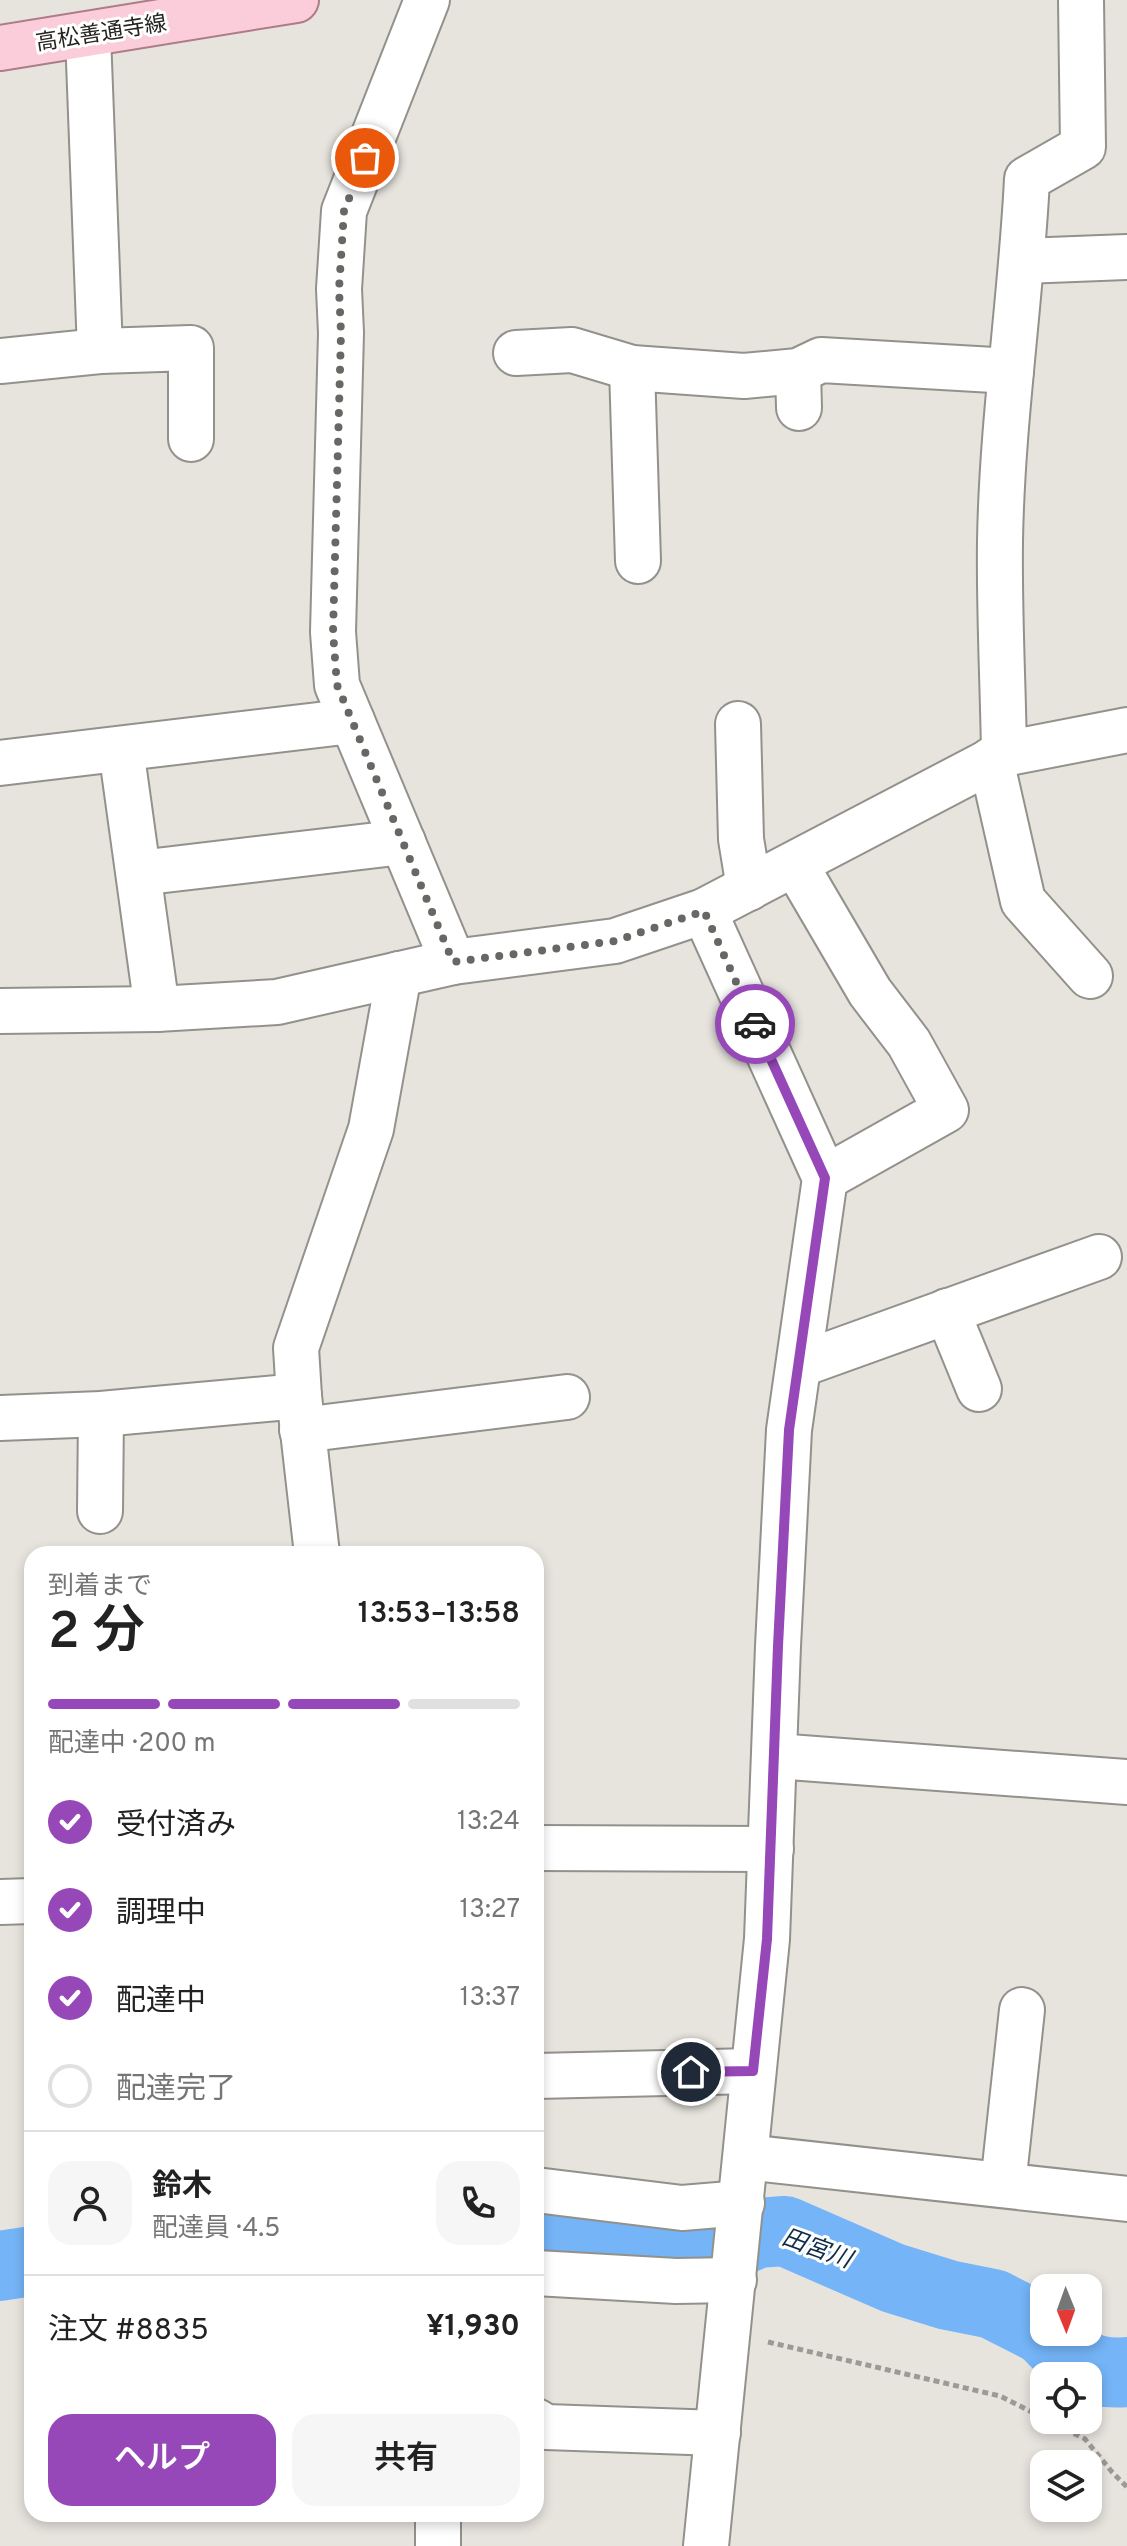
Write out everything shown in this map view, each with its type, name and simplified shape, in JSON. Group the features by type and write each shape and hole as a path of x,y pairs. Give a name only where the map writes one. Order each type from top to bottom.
{"main road":[{"name":"高松善通寺線","path":"0,48 111,21 296,0"}],"street":[{"path":"427,0 344,211 339,289 341,333 333,632 337,685 453,962"},
{"path":"1081,0 1083,147 1027,179 1000,540 998,757 1023,901 1090,976"},
{"path":"100,351 111,21"},
{"path":"1023,261 1127,257"},
{"path":"0,361 100,351 191,348 191,439"},
{"path":"516,353 572,350 632,368 744,376 798,390 821,360 1011,371"},
{"path":"632,368 638,561"},
{"path":"0,763 352,721"},
{"path":"738,724 741,839 749,888"},
{"path":"0,1011 157,1009 277,1002 453,962 615,941 704,911 998,757 1127,730"},
{"path":"121,749 157,1009"},
{"path":"139,873 403,842"},
{"path":"795,864 870,992 909,1043 946,1110 825,1178"},
{"path":"704,911 825,1178 788,1445 767,1939 706,2546"},
{"path":"316,1546 300,1413 296,1348 371,1129 399,974"},
{"path":"799,1365 1099,1257"},
{"path":"947,1311 979,1389"},
{"path":"0,1418 300,1413 567,1397"},
{"path":"100,1511 101,1414"},
{"path":"775,1756 1127,1782"},
{"path":"544,1848 771,1849"},
{"path":"0,1902 24,1901"},
{"path":"1003,2185 1022,2010"},
{"path":"544,2076 753,2071"},
{"path":"746,2157 1127,2199"},
{"path":"544,2191 682,2208 738,2239"},
{"path":"544,2273 676,2281 738,2239"},
{"path":"544,2426 718,2433"},
{"path":"438,2522 438,2546"}],"path":[{"path":"728,2337 777,2343 1000,2396 1030,2411"},
{"path":"1075,2434 1085,2439 1127,2487"}],"waterway":[{"name":"田宮川","path":"544,2238 608,2255 683,2256 717,2251 757,2233 785,2231 893,2278 948,2295 993,2304 1030,2323"},
{"name":"田宮川","path":"0,2266 24,2262"},
{"name":"田宮川","path":"1060,2346 1090,2368 1113,2373 1127,2372"}],"way so far":[{"path":"365,158 344,211 339,289 341,333 333,632 337,685 453,962 615,941 704,911 755,1024"}],"route":[{"path":"691,2072 753,2071 767,1939 789,1430 825,1178 755,1024"}]}
